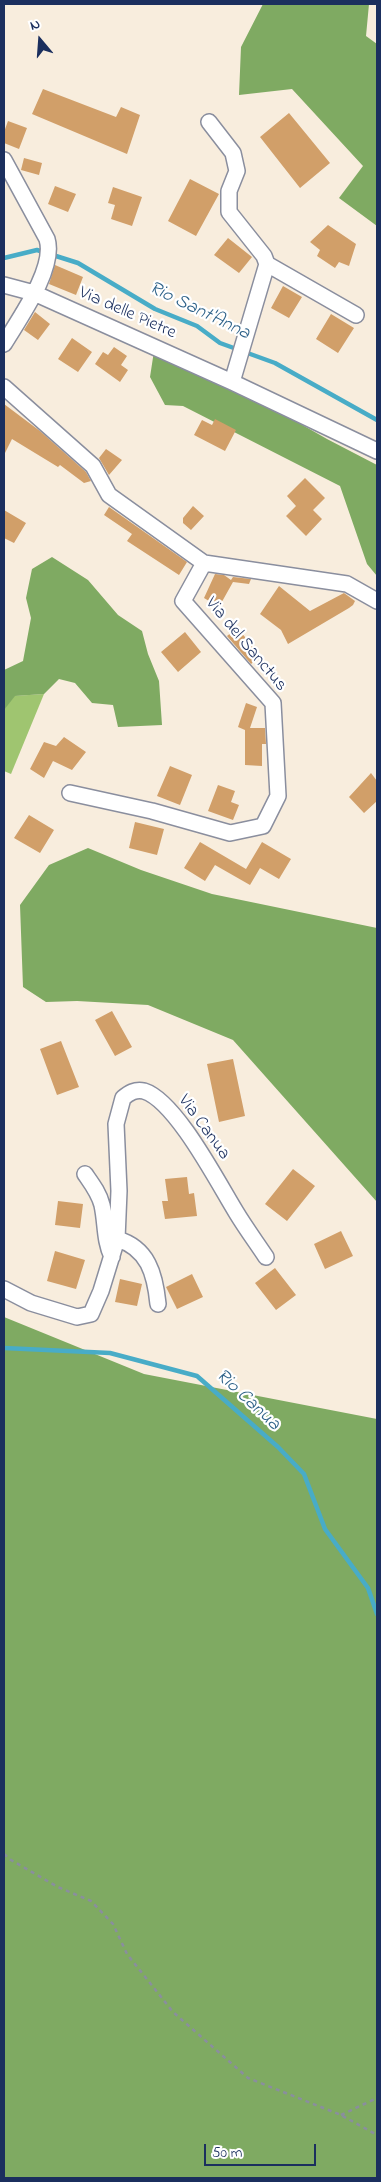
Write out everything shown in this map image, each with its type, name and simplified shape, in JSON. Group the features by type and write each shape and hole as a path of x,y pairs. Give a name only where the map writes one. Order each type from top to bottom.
{"street":[{"path":"209,122 234,153 237,171 229,191 229,212 264,256 267,264 234,377"},
{"path":"4,160 50,247 34,293 4,344"},
{"path":"267,264 356,315"},
{"name":"Via delle Pietre","path":"4,285 34,293 234,377 377,451"},
{"path":"4,387 93,466 109,495 204,563 347,584 377,601"},
{"name":"Via del Sanctus","path":"70,793 152,811 230,833 263,826 278,796 273,703 183,601 204,563"},
{"name":"Via Canua","path":"4,1289 31,1303 76,1317 91,1314 101,1291 117,1239 119,1191 116,1124 123,1098 133,1091 144,1091 166,1106 203,1156 237,1214 266,1257"},
{"path":"84,1174 96,1189 102,1206 106,1244 112,1257"},
{"path":"117,1239 137,1248 146,1256 158,1304"}],"path":[{"path":"4,1854 58,1887 91,1901 113,1924 127,1954 173,2012 248,2078 341,2116 377,2135"},
{"path":"341,2116 377,2098"}],"green space":[{"path":"263,4 369,4 366,36 377,44 377,226 339,198 363,166 292,89 239,95 241,47"},
{"path":"154,351 257,399 377,465 377,576 367,564 340,486 183,406 165,405 150,377"},
{"path":"52,557 88,580 118,615 142,631 148,654 159,681 162,725 118,727 113,705 92,703 75,683 59,679 44,694 15,696 4,710 4,670 23,661 31,618 26,598 32,569"},
{"path":"44,694 11,774 4,771 4,709 14,696"},
{"path":"88,848 141,870 212,894 377,928 377,1202 233,1040 148,1005 77,1001 46,1002 23,987 20,905 49,865"},
{"path":"4,1317 144,1374 377,1419 377,2178 4,2178"}],"building":[{"path":"43,89 116,117 121,107 140,115 127,154 32,114"},
{"path":"289,113 330,163 300,188 260,137"},
{"path":"8,121 27,128 19,149 4,143 4,132"},
{"path":"24,158 42,163 39,175 21,170"},
{"path":"190,179 219,194 196,236 168,221"},
{"path":"55,186 76,194 68,212 48,204"},
{"path":"113,187 142,197 132,226 111,219 115,205 108,203"},
{"path":"328,225 356,244 349,266 339,262 335,268 317,256 320,250 310,242"},
{"path":"228,238 252,257 239,273 214,255"},
{"path":"55,265 83,277 76,295 49,284"},
{"path":"283,286 302,297 289,318 271,308"},
{"path":"35,312 50,324 38,340 24,330"},
{"path":"331,314 354,328 338,353 316,339"},
{"path":"72,338 92,352 78,372 58,359"},
{"path":"114,347 127,356 121,365 128,370 120,382 95,364 103,352 108,355"},
{"path":"4,404 40,431 86,472 91,481 84,483 60,465 58,467 12,439 4,455"},
{"path":"215,419 236,430 225,451 194,435 202,420 212,425"},
{"path":"106,449 122,460 109,475 99,458"},
{"path":"305,478 325,498 313,510 322,519 306,536 286,516 296,506 287,496"},
{"path":"193,506 204,516 191,530 183,523 183,518"},
{"path":"109,507 187,562 179,575 127,541 132,534 104,515"},
{"path":"4,510 26,523 14,543 4,538"},
{"path":"215,574 224,575 231,580 233,577 251,579 249,584 233,582 219,607 204,598"},
{"path":"279,586 310,611 344,593 355,601 349,608 288,644 281,630 260,614"},
{"path":"237,628 261,655 251,664 227,636"},
{"path":"185,632 201,652 178,672 161,652"},
{"path":"246,703 257,707 250,728 265,728 266,744 262,744 262,766 245,765 245,730 238,727"},
{"path":"64,737 86,752 72,770 53,761 44,778 30,769 44,742 56,746"},
{"path":"170,766 192,775 180,805 157,796"},
{"path":"371,773 377,781 377,801 364,813 349,797"},
{"path":"218,785 235,791 231,802 239,805 233,820 208,811"},
{"path":"29,815 54,830 40,853 14,838"},
{"path":"135,822 164,829 157,855 129,848"},
{"path":"200,842 246,869 262,842 291,859 279,879 260,868 250,885 215,865 205,881 184,868"},
{"path":"112,1011 132,1047 115,1056 95,1020"},
{"path":"61,1041 79,1087 57,1095 40,1049"},
{"path":"233,1059 245,1116 219,1122 207,1064"},
{"path":"293,1169 315,1186 287,1221 265,1204"},
{"path":"187,1177 189,1194 194,1193 197,1216 165,1219 162,1201 168,1201 165,1179"},
{"path":"58,1201 83,1204 80,1228 55,1225"},
{"path":"341,1231 353,1256 325,1269 314,1244"},
{"path":"55,1251 85,1260 76,1289 47,1281"},
{"path":"275,1268 296,1295 276,1310 255,1283"},
{"path":"192,1274 203,1297 177,1309 166,1287"},
{"path":"120,1279 142,1284 137,1306 115,1302"}],"waterway":[{"name":"Rio Sant'Anna","path":"4,258 37,250 78,263 155,309 197,326 220,343 275,363 377,420"},
{"name":"Rio Canua","path":"4,1348 110,1353 197,1376 278,1447 304,1474 325,1529 368,1588 377,1614"}]}
